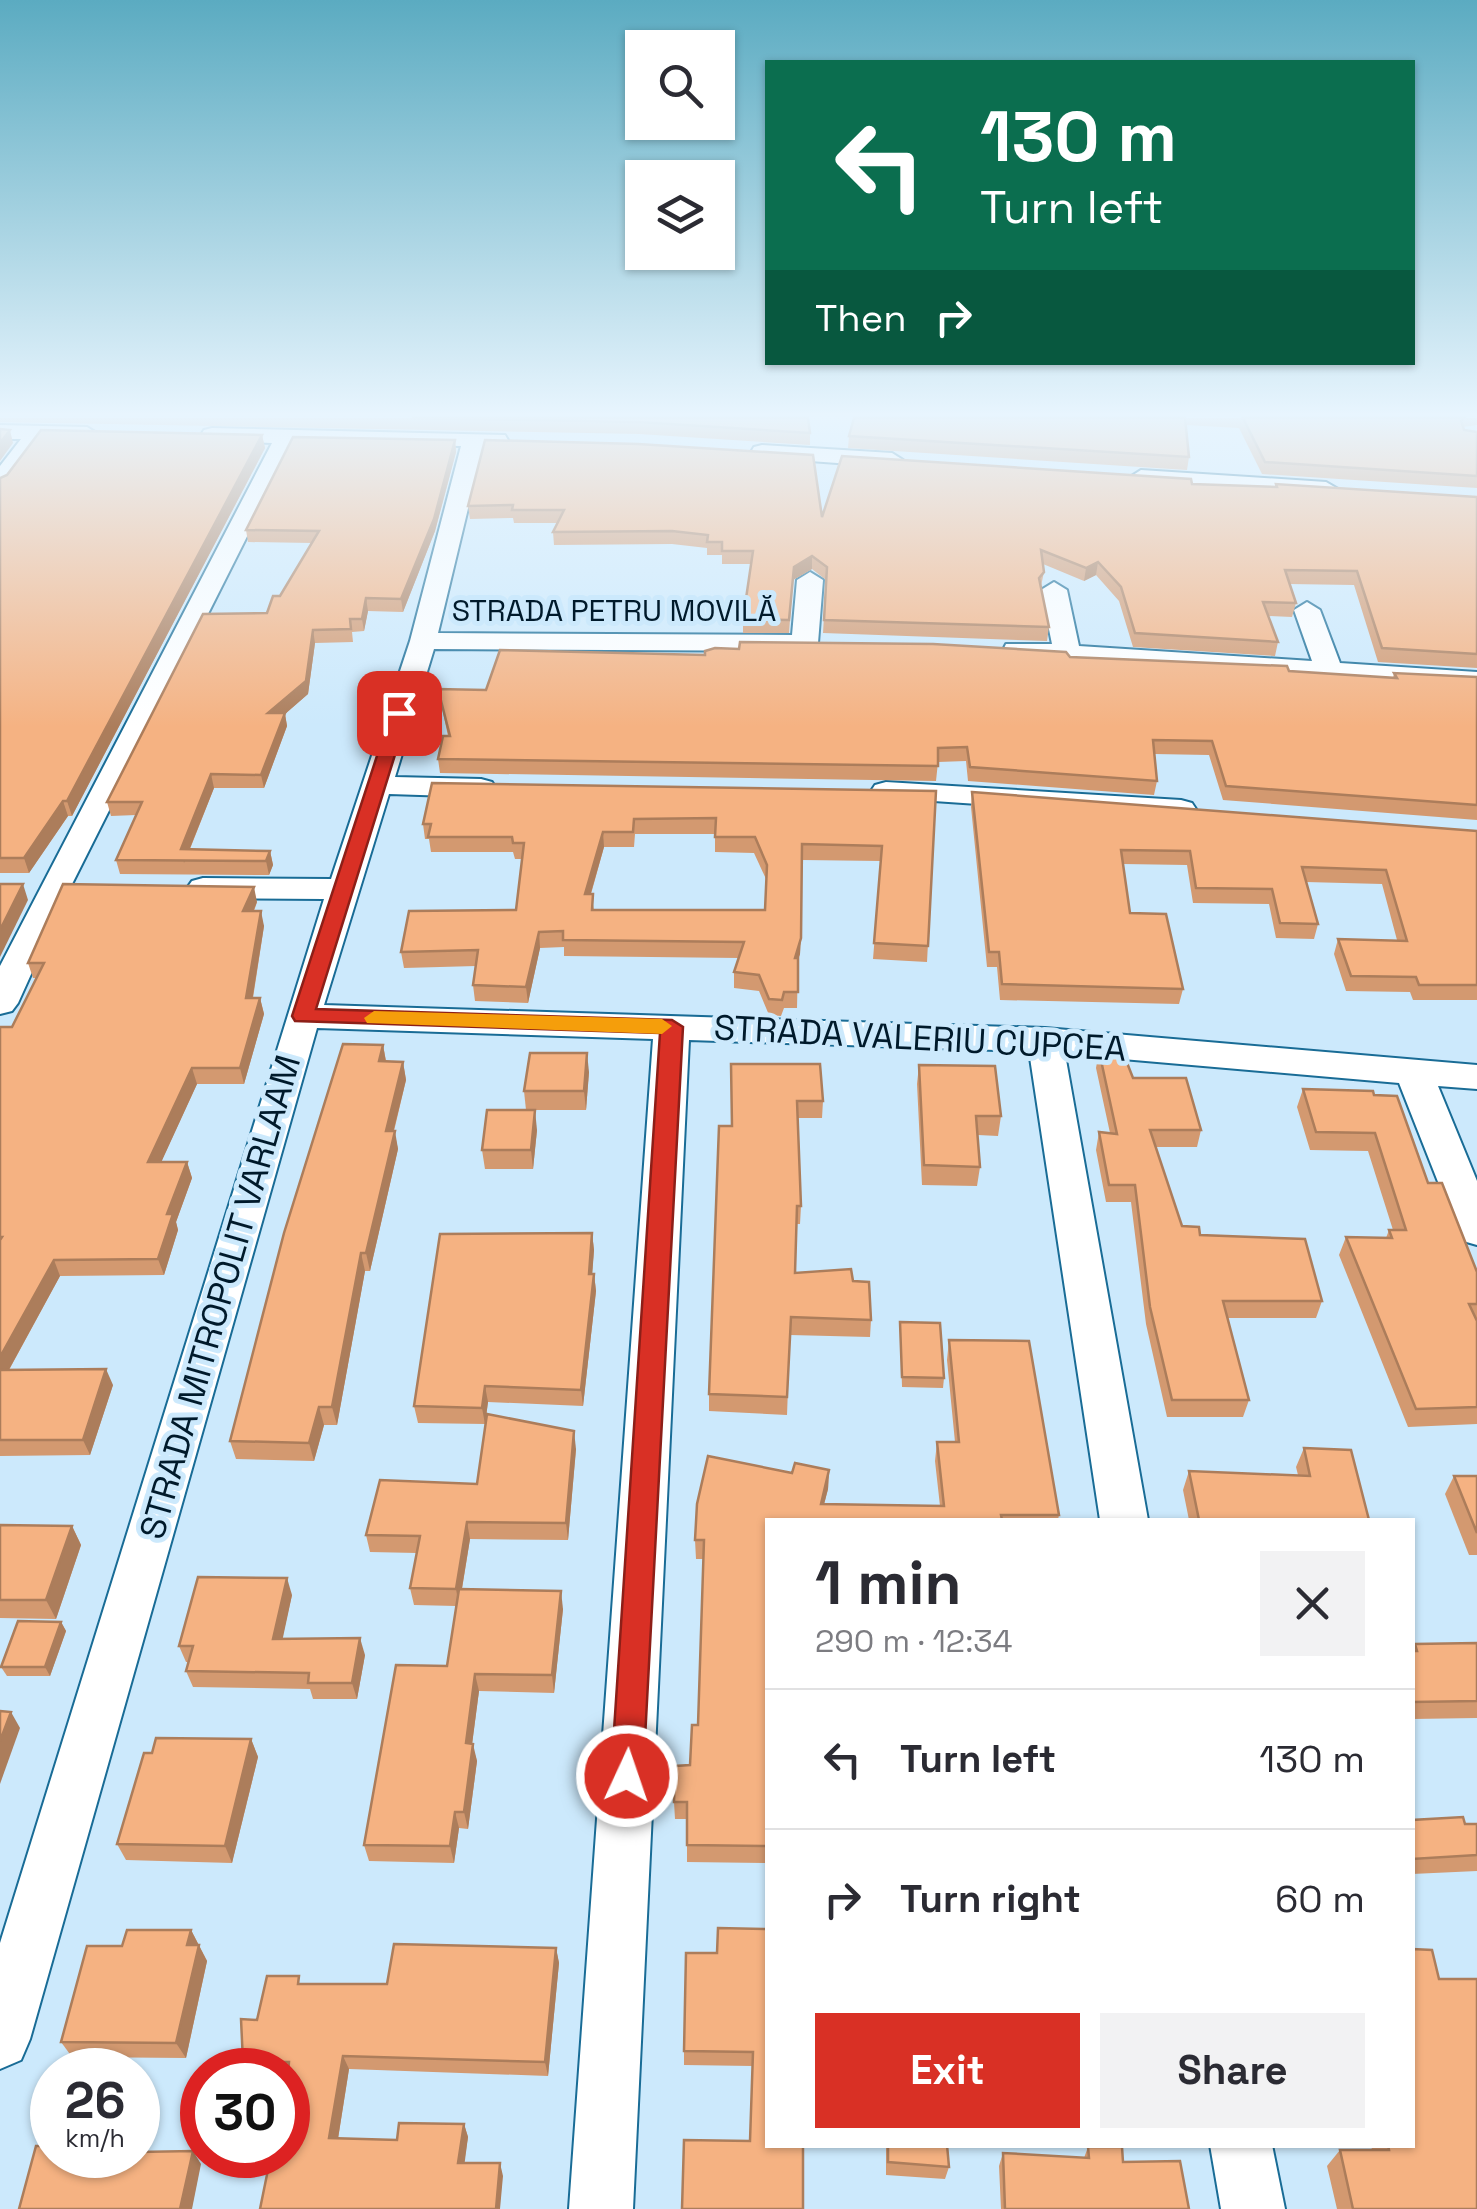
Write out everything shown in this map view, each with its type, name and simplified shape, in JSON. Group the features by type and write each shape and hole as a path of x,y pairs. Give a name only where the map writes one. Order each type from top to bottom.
{"street":[{"path":"0,1003 54,888 243,521"},
{"name":"STRADA MITROPOLIT VARLAAM","path":"0,2039 303,1016 423,641 453,521"},
{"name":"STRADA PETRU MOVILĂ","path":"805,643 810,580"},
{"path":"1054,590 1067,652"},
{"path":"1307,610 1328,670"},
{"name":"STRADA PETRU MOVILĂ","path":"423,641 841,644"},
{"path":"990,649 1477,680"},
{"path":"376,786 508,789"},
{"path":"852,791 975,794 1206,812"},
{"path":"18,887 93,888"},
{"path":"171,888 345,889"},
{"name":"STRADA VALERIU CUPCEA","path":"303,1016 1044,1040 1477,1077"},
{"path":"601,2209 672,1027"},
{"path":"1044,1040 1124,1518"},
{"path":"1413,1071 1477,1230"},
{"path":"1242,2148 1253,2209"}],"building":[{"path":"0,521 216,521 67,801 63,801 24,858 0,858"},
{"path":"251,521 433,521 401,599 366,598 362,619 350,619 351,629 313,630 306,681 268,713 285,713 261,775 211,774 181,849 270,851 266,861 116,860 142,802 107,802 203,614 267,613 273,596 280,596 319,531 246,530"},
{"path":"558,521 1477,521 1477,654 1382,648 1357,571 1285,570 1296,603 1263,602 1278,642 1135,633 1121,587 1098,562 1086,568 1041,550 1044,572 1039,578 1049,627 824,620 827,567 812,556 794,567 789,620 743,619 753,551 722,551 722,542 707,542 708,535 672,531 553,532"},
{"path":"740,642 933,644 1066,652 1070,657 1287,666 1289,671 1397,678 1394,673 1477,677 1477,805 1226,786 1212,741 1153,740 1157,781 970,767 967,747 938,748 938,766 438,759 443,736 450,736 438,689 486,690 500,650 705,655 705,651 715,648 739,649"},
{"path":"432,783 936,791 928,946 874,943 882,846 802,844 801,938 795,958 798,992 784,992 782,1000 769,999 759,975 734,972 744,942 563,940 563,931 539,932 526,987 473,985 478,950 401,952 409,911 516,910 524,843 513,843 512,837 428,837 431,824 423,824","holes":["716,818 715,837 755,837 767,865 765,910 592,910 593,894 585,894 603,832 633,832 634,819"]},
{"path":"972,792 1477,831 1477,985 1419,985 1416,977 1351,976 1338,939 1407,941 1386,870 1302,867 1318,924 1280,923 1272,889 1196,888 1190,851 1121,850 1130,913 1166,914 1183,989 1002,984 999,952 989,952"},
{"path":"0,884 23,884 0,930"},
{"path":"63,884 254,887 243,911 261,911 246,998 260,998 240,1068 192,1068 148,1162 187,1162 167,1214 173,1214 158,1259 54,1260 0,1357 0,1027 12,1027 44,963 28,963"},
{"path":"343,1044 383,1045 379,1061 403,1062 386,1131 395,1131 366,1253 361,1253 332,1407 319,1407 309,1443 230,1441 284,1233"},
{"path":"1120,1045 1133,1078 1186,1078 1201,1130 1150,1130 1182,1226 1199,1227 1200,1235 1305,1239 1322,1301 1223,1301 1249,1400 1172,1400 1150,1307 1135,1185 1109,1185 1099,1132 1117,1134 1099,1051"},
{"path":"530,1053 587,1053 584,1091 524,1091"},
{"path":"731,1064 820,1064 823,1101 797,1101 801,1206 797,1206 795,1273 851,1269 853,1281 869,1282 871,1320 791,1317 787,1397 709,1394 719,1126 732,1126"},
{"path":"919,1065 995,1066 1001,1116 976,1116 980,1167 924,1165"},
{"path":"1303,1089 1373,1091 1374,1095 1397,1096 1428,1183 1442,1183 1477,1272 1477,1304 1469,1304 1477,1321 1477,1407 1416,1409 1346,1237 1392,1238 1389,1230 1406,1230 1375,1133 1316,1132"},
{"path":"487,1110 535,1110 531,1150 482,1150"},
{"path":"592,1233 589,1274 594,1274 581,1390 485,1386 482,1408 414,1406 440,1234"},
{"path":"900,1322 940,1323 944,1378 902,1377"},
{"path":"949,1340 1029,1341 1059,1515 765,1518 765,1846 687,1845 687,1802 674,1802 675,1766 690,1765 692,1725 698,1725 704,1540 695,1540 697,1504 708,1456 792,1473 795,1463 829,1470 821,1504 944,1506 937,1442 959,1442"},
{"path":"106,1369 83,1440 0,1440 0,1370"},
{"path":"487,1414 574,1431 566,1523 467,1522 456,1589 410,1588 420,1536 366,1535 380,1480 477,1484"},
{"path":"1304,1448 1351,1450 1368,1518 1199,1518 1189,1471 1310,1476"},
{"path":"1454,1476 1477,1476 1477,1533"},
{"path":"0,1525 72,1526 46,1600 0,1600"},
{"path":"198,1577 287,1578 273,1639 360,1638 352,1683 308,1683 309,1673 186,1671 193,1646 179,1646"},
{"path":"459,1589 561,1591 552,1675 475,1674 466,1743 473,1744 464,1812 455,1812 450,1846 364,1845 396,1665 447,1666"},
{"path":"18,1621 61,1622 45,1667 1,1667"},
{"path":"1477,1643 1477,1701 1415,1702 1415,1644"},
{"path":"0,1711 11,1712 0,1741"},
{"path":"156,1738 251,1739 225,1846 117,1844 144,1753 152,1753"},
{"path":"1463,1817 1465,1824 1477,1824 1477,1855 1415,1859 1415,1820"},
{"path":"718,1928 765,1929 765,2148 803,2148 803,2209 682,2209 684,2140 750,2141 753,2052 684,2051 686,1953 717,1953"},
{"path":"127,1930 191,1930 187,1945 199,1945 176,2043 61,2042 87,1946 122,1946"},
{"path":"394,1944 556,1948 545,2062 343,2056 329,2138 397,2140 399,2123 464,2124 458,2163 500,2163 496,2209 260,2209 266,2178 310,2178 310,2048 242,2048 241,2019 257,2020 267,1976 299,1976 298,1984 387,1984"},
{"path":"1415,1949 1432,1950 1439,1979 1477,1979 1477,2209 1353,2209 1340,2150 1415,2148"},
{"path":"888,2148 947,2148 949,2167 888,2162"},
{"path":"1088,2148 1122,2148 1123,2162 1180,2161 1189,2209 1005,2209 1003,2153 1089,2158"},
{"path":"180,2151 180,2178 187,2178 180,2209 19,2209 30,2168 30,2178 160,2178 160,2152"}],"slow traffic":[{"path":"374,1018 662,1026"}],"route":[{"path":"399,713 303,1016 672,1027 627,1776"}]}
